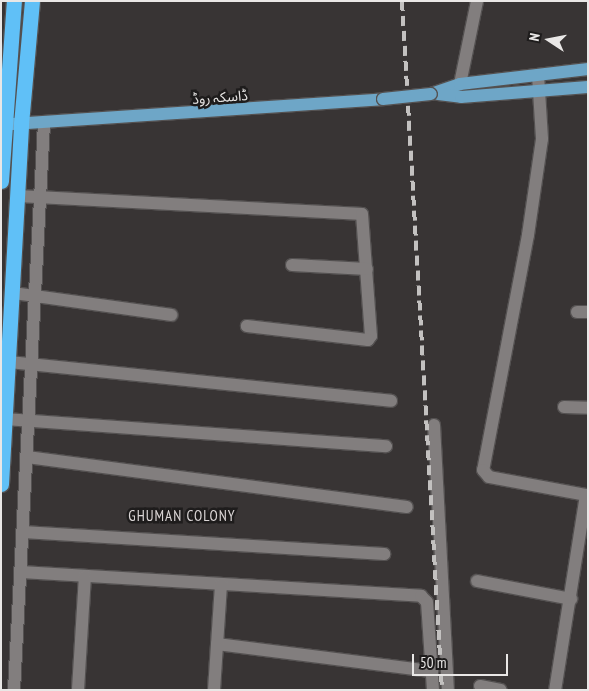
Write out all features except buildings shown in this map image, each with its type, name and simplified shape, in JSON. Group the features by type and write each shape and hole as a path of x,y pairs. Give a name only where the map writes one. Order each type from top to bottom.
{"highway":[{"path":"1,181 14,1"},
{"path":"1,484 21,124 32,1"}],"main road":[{"name":"ڈاسکہ روڈ","path":"434,94 460,84 588,69"},
{"name":"ڈاسکہ روڈ","path":"4,124 44,123 383,100 434,94 461,97 588,87"}],"street":[{"path":"460,84 478,1"},
{"path":"538,75 542,139 528,235 483,470 489,477 586,495 571,600 555,690"},
{"path":"14,690 42,197 44,123"},
{"path":"18,196 354,211 362,214 371,336 368,340 247,326"},
{"path":"292,266 367,269"},
{"path":"13,293 171,315"},
{"path":"8,362 33,363 391,401"},
{"path":"564,407 588,408"},
{"path":"5,419 386,446"},
{"path":"434,425 448,690"},
{"path":"28,457 407,507"},
{"path":"23,532 384,554"},
{"path":"21,572 422,596 427,602 433,690"},
{"path":"78,690 85,576"},
{"path":"477,581 571,600"},
{"path":"214,690 221,584"},
{"path":"217,644 432,671"},
{"path":"480,686 501,690"}],"railway":[{"path":"402,1 442,690"}],"district":[{"name":"GHUMAN COLONY","path":"182,516"}]}
